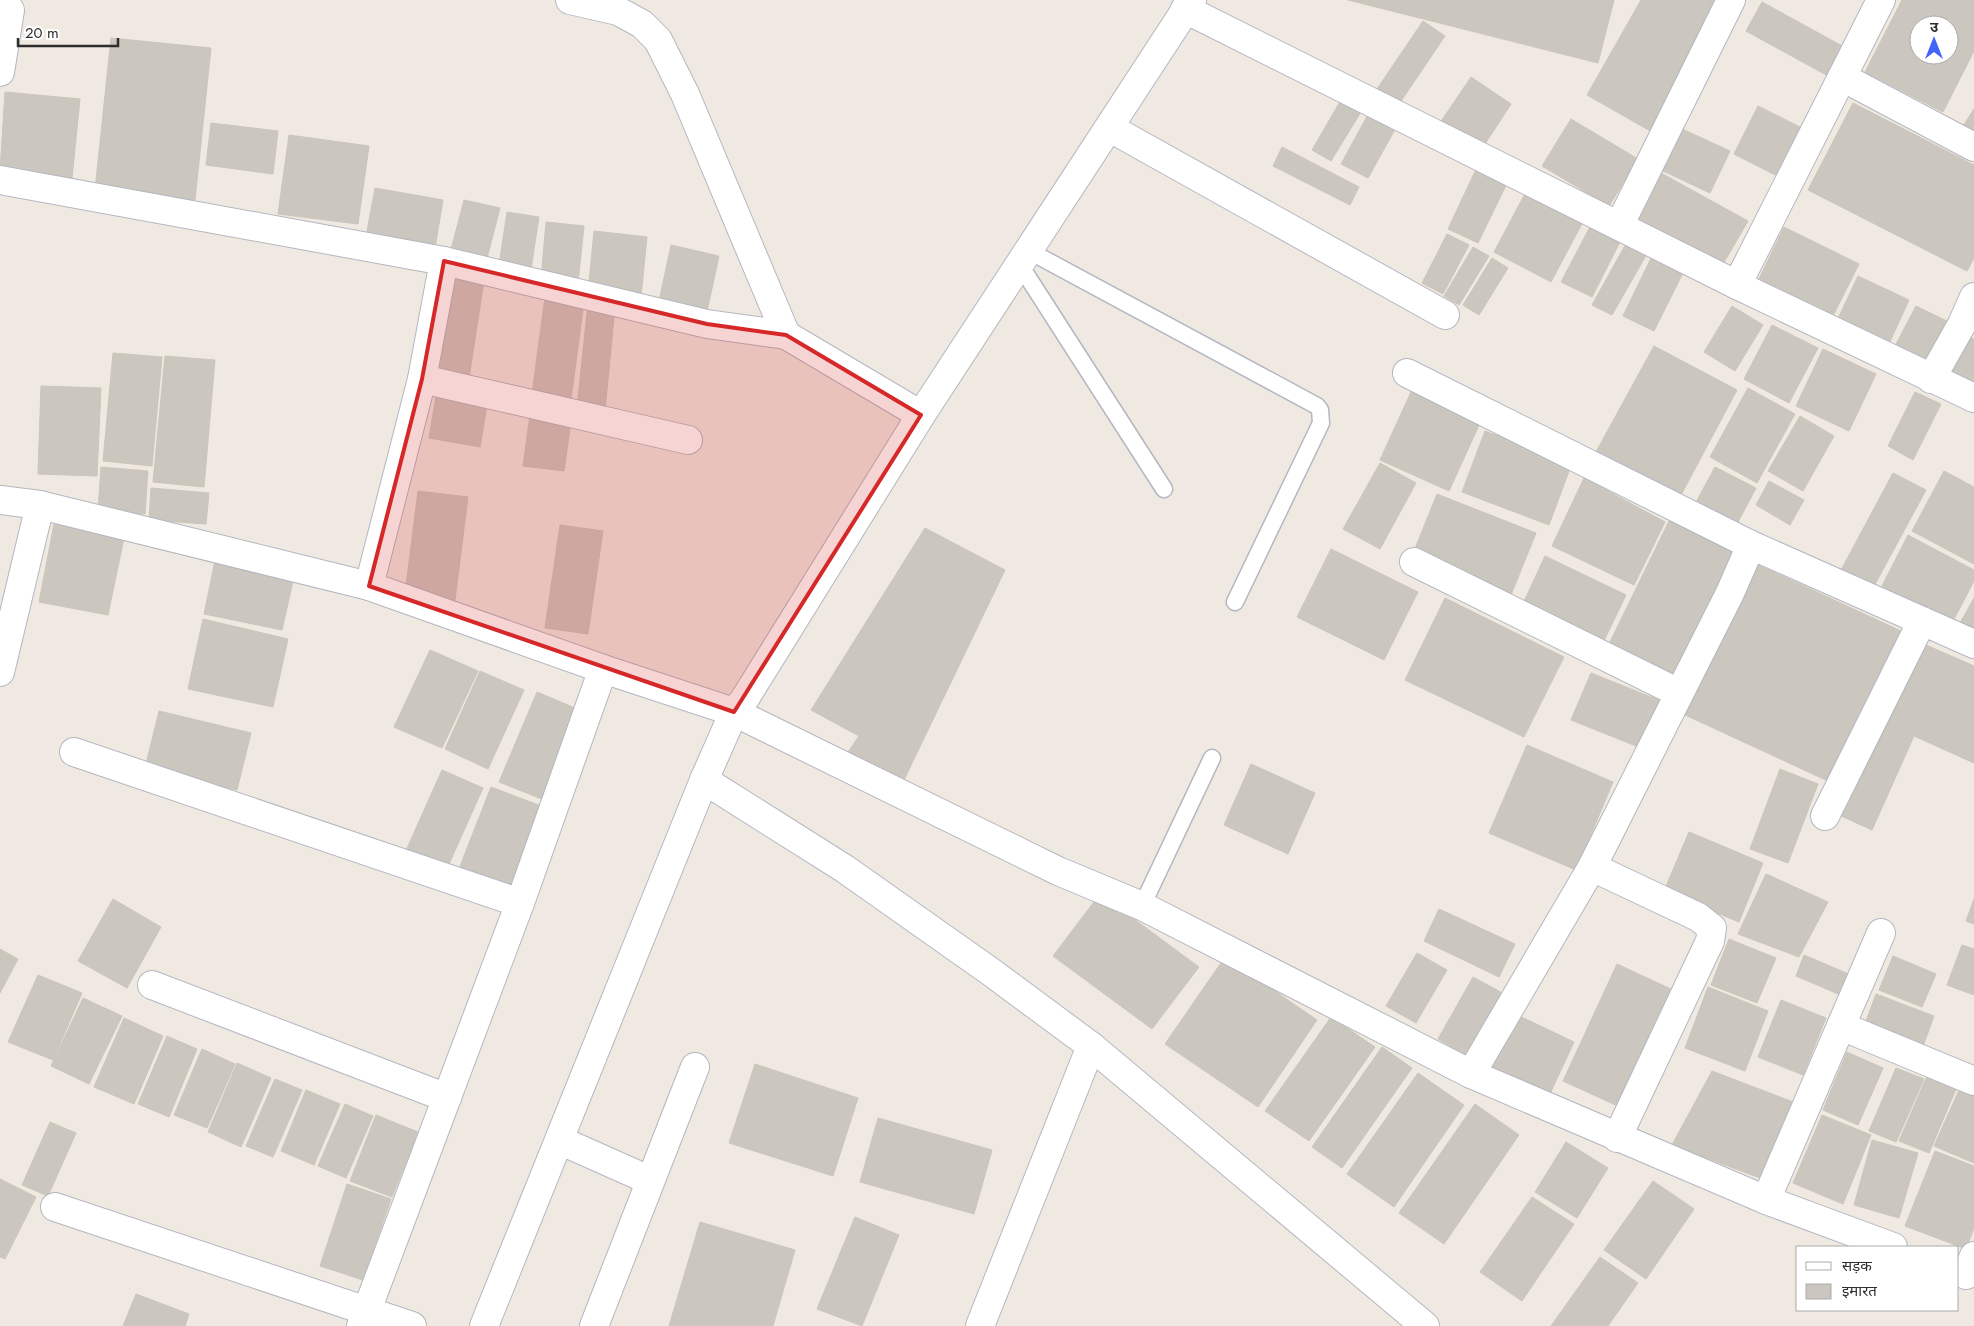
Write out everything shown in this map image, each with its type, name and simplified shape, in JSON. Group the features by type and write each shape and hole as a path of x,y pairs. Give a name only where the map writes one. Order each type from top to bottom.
{"street":[{"path":"570,0 618,11 642,24 658,40 685,94 786,334"},
{"path":"1619,226 1731,0"},
{"path":"1738,285 1881,0"},
{"path":"484,1326 704,780 734,712 744,700 922,415 1189,5 1619,226 1931,379 1974,398"},
{"path":"0,72 10,10"},
{"path":"1842,77 1974,147"},
{"path":"1110,128 1445,315"},
{"path":"0,180 444,261 707,324 786,334 922,415"},
{"path":"369,586 422,379 444,261"},
{"path":"1931,379 1962,324 1974,297"},
{"path":"1407,373 1751,545 1974,644"},
{"path":"422,379 688,440"},
{"path":"0,500 40,506 369,586 603,669 734,712 1049,866 1142,906 1471,1074 1617,1138 1766,1200 1889,1246"},
{"path":"0,672 40,506"},
{"path":"1471,1074 1592,867 1730,594 1751,545"},
{"path":"1414,562 1679,693"},
{"path":"1826,816 1922,621"},
{"path":"363,1318 520,903 603,669"},
{"path":"74,752 520,903"},
{"path":"704,780 845,869 991,972 1091,1046 1425,1326"},
{"path":"1592,867 1698,917 1712,928 1710,941 1617,1138"},
{"path":"1766,1200 1881,933"},
{"path":"152,985 447,1098"},
{"path":"1841,1026 1974,1081"},
{"path":"980,1326 1091,1046"},
{"path":"594,1326 649,1180 695,1066"},
{"path":"559,1140 649,1180"},
{"path":"55,1207 363,1318 412,1326"}],"lane":[{"path":"1024,258 1164,489"},
{"path":"1024,258 1308,402 1320,410 1321,423 1235,602"},
{"path":"1142,906 1212,758"}],"highlighted area":[{"path":"444,261 707,324 786,335 921,415 734,712 369,586 422,379"}],"building":[{"path":"1348,0 1614,0 1598,63"},
{"path":"1641,0 1726,0 1652,132 1587,95"},
{"path":"1902,0 1974,0 1974,51 1943,112 1865,72"},
{"path":"1762,2 1844,47 1828,76 1746,31"},
{"path":"1423,21 1445,36 1397,107 1375,92"},
{"path":"111,38 211,48 195,200 95,190"},
{"path":"1471,77 1511,104 1481,150 1440,123"},
{"path":"5,92 80,99 72,178 0,171"},
{"path":"1341,100 1361,112 1331,161 1312,150"},
{"path":"1853,103 1974,165 1974,258 1967,271 1808,190"},
{"path":"1758,106 1806,130 1781,178 1734,154"},
{"path":"1371,109 1398,124 1368,178 1341,164"},
{"path":"1974,109 1974,137 1961,129"},
{"path":"1571,119 1638,159 1609,206 1542,166"},
{"path":"211,123 278,131 273,174 206,165"},
{"path":"1680,128 1730,151 1710,193 1659,169"},
{"path":"289,135 369,146 358,224 278,214"},
{"path":"1282,147 1359,187 1350,205 1273,166"},
{"path":"1479,163 1510,177 1478,243 1448,229"},
{"path":"1661,173 1748,221 1722,266 1636,218"},
{"path":"375,188 443,200 434,254 365,242"},
{"path":"1528,188 1585,218 1551,282 1494,252"},
{"path":"464,200 500,208 485,266 449,257"},
{"path":"507,212 539,217 531,269 499,265"},
{"path":"546,222 584,226 578,283 541,279"},
{"path":"1591,225 1621,240 1592,297 1561,282"},
{"path":"1784,227 1859,264 1831,320 1757,283"},
{"path":"594,231 647,237 641,297 588,292"},
{"path":"1447,234 1469,245 1443,294 1422,283"},
{"path":"1628,240 1648,252 1612,315 1592,305"},
{"path":"671,245 719,256 706,316 658,306"},
{"path":"1473,247 1489,256 1459,305 1444,296"},
{"path":"1653,254 1685,269 1654,331 1623,316"},
{"path":"1492,258 1508,268 1479,315 1463,305"},
{"path":"455,270 485,274 469,378 439,374"},
{"path":"1858,276 1909,300 1887,348 1835,325"},
{"path":"545,297 584,302 571,399 532,394"},
{"path":"588,304 615,306 605,411 577,408"},
{"path":"1732,306 1763,325 1735,371 1704,352"},
{"path":"1916,306 1955,325 1934,368 1894,348"},
{"path":"1772,325 1818,348 1789,403 1744,379"},
{"path":"1963,334 1974,339 1974,384 1946,372"},
{"path":"1654,346 1737,390 1680,497 1596,452"},
{"path":"1823,349 1876,374 1849,431 1796,406"},
{"path":"113,353 162,357 152,466 103,461"},
{"path":"165,356 215,360 204,487 153,482"},
{"path":"41,386 101,388 97,476 38,474"},
{"path":"1748,388 1795,414 1757,483 1710,457"},
{"path":"437,390 488,399 480,447 429,438"},
{"path":"1411,392 1480,423 1449,491 1380,460"},
{"path":"1915,392 1941,404 1913,460 1888,446"},
{"path":"530,415 571,421 564,471 523,466"},
{"path":"1800,416 1834,436 1803,491 1768,471"},
{"path":"1485,431 1572,463 1549,525 1462,492"},
{"path":"1380,463 1416,483 1380,549 1343,529"},
{"path":"101,467 148,471 145,514 98,511"},
{"path":"1715,467 1756,488 1736,526 1695,504"},
{"path":"1944,471 1974,487 1974,564 1912,531"},
{"path":"1893,473 1926,490 1872,590 1840,572"},
{"path":"1584,478 1665,522 1634,585 1552,546"},
{"path":"1769,481 1804,500 1790,525 1756,505"},
{"path":"151,488 209,493 206,524 149,520"},
{"path":"418,491 468,497 455,600 405,594"},
{"path":"1437,494 1536,533 1511,595 1412,556"},
{"path":"55,519 125,533 108,615 39,602"},
{"path":"1670,519 1736,549 1674,676 1609,644"},
{"path":"560,525 603,531 588,634 545,628"},
{"path":"925,528 1005,570 902,784 846,755 859,736 811,710"},
{"path":"1908,535 1974,570 1974,581 1952,623 1882,586"},
{"path":"1331,549 1418,592 1384,660 1297,617"},
{"path":"216,556 295,572 282,630 204,614"},
{"path":"1545,556 1626,595 1602,645 1521,608"},
{"path":"1754,563 1901,631 1830,782 1683,714"},
{"path":"1445,598 1564,657 1524,737 1405,680"},
{"path":"1974,598 1974,631 1960,623"},
{"path":"203,619 288,639 273,707 188,689"},
{"path":"1917,641 1974,666 1974,763 1914,736 1872,830 1839,815"},
{"path":"430,650 478,671 442,748 394,727"},
{"path":"480,671 524,690 488,769 445,749"},
{"path":"1591,673 1661,701 1641,748 1571,720"},
{"path":"537,692 582,711 544,800 499,782"},
{"path":"159,711 251,733 237,790 145,768"},
{"path":"1527,745 1613,782 1576,870 1489,833"},
{"path":"1251,764 1315,793 1288,854 1224,825"},
{"path":"1780,769 1818,784 1788,863 1750,849"},
{"path":"442,770 483,788 445,873 404,855"},
{"path":"491,787 549,809 514,897 457,874"},
{"path":"1689,832 1763,863 1739,922 1664,891"},
{"path":"1766,874 1828,902 1799,957 1738,934"},
{"path":"1100,894 1199,967 1152,1029 1053,956"},
{"path":"113,899 161,927 127,988 78,961"},
{"path":"1974,899 1974,924 1966,921"},
{"path":"1439,909 1515,944 1499,977 1424,941"},
{"path":"1729,939 1776,958 1757,1003 1711,985"},
{"path":"1962,945 1974,949 1974,995 1947,985"},
{"path":"0,949 18,959 0,993"},
{"path":"1417,953 1447,970 1416,1023 1386,1006"},
{"path":"1804,955 1851,975 1843,996 1796,976"},
{"path":"1893,956 1936,974 1922,1007 1879,990"},
{"path":"1225,957 1317,1020 1258,1107 1165,1044"},
{"path":"1617,964 1673,990 1620,1107 1563,1081"},
{"path":"38,975 82,993 53,1060 8,1042"},
{"path":"1473,977 1506,995 1473,1059 1438,1039"},
{"path":"1708,987 1768,1011 1745,1071 1685,1048"},
{"path":"1876,994 1934,1016 1921,1052 1863,1029"},
{"path":"83,998 122,1016 89,1084 51,1066"},
{"path":"1781,1000 1826,1018 1803,1075 1758,1057"},
{"path":"1513,1013 1574,1042 1549,1096 1487,1068"},
{"path":"1331,1017 1375,1047 1309,1141 1265,1111"},
{"path":"124,1018 163,1036 134,1104 94,1087"},
{"path":"167,1036 197,1049 169,1117 138,1104"},
{"path":"1382,1047 1412,1068 1342,1168 1312,1147"},
{"path":"202,1049 235,1064 207,1128 174,1115"},
{"path":"1847,1052 1883,1068 1858,1125 1823,1110"},
{"path":"237,1063 271,1078 241,1147 208,1132"},
{"path":"755,1064 858,1098 833,1176 729,1143"},
{"path":"1896,1068 1924,1079 1896,1142 1869,1131"},
{"path":"1712,1071 1801,1105 1768,1181 1672,1145"},
{"path":"1418,1073 1464,1105 1394,1207 1347,1174"},
{"path":"1927,1076 1956,1089 1929,1153 1899,1141"},
{"path":"275,1079 302,1090 273,1157 246,1146"},
{"path":"306,1090 340,1104 314,1165 281,1151"},
{"path":"1959,1090 1974,1096 1974,1163 1934,1146"},
{"path":"345,1104 373,1116 346,1178 318,1166"},
{"path":"1475,1104 1519,1135 1444,1244 1399,1213"},
{"path":"376,1115 418,1132 392,1197 350,1181"},
{"path":"1822,1115 1871,1135 1843,1204 1793,1183"},
{"path":"878,1118 992,1150 974,1214 860,1182"},
{"path":"50,1122 76,1133 48,1196 22,1185"},
{"path":"1872,1140 1918,1153 1899,1218 1854,1205"},
{"path":"1566,1142 1608,1168 1577,1218 1535,1192"},
{"path":"1935,1151 1974,1166 1974,1228 1966,1249 1905,1226"},
{"path":"0,1179 36,1197 5,1259 0,1257"},
{"path":"1653,1181 1694,1209 1646,1279 1604,1250"},
{"path":"347,1184 391,1199 363,1280 320,1266"},
{"path":"1532,1197 1574,1224 1522,1301 1480,1272"},
{"path":"855,1217 899,1235 862,1326 817,1309"},
{"path":"700,1222 795,1250 773,1326 669,1326"},
{"path":"1600,1257 1638,1283 1608,1326 1551,1326"},
{"path":"136,1294 189,1314 185,1326 123,1326"}]}
